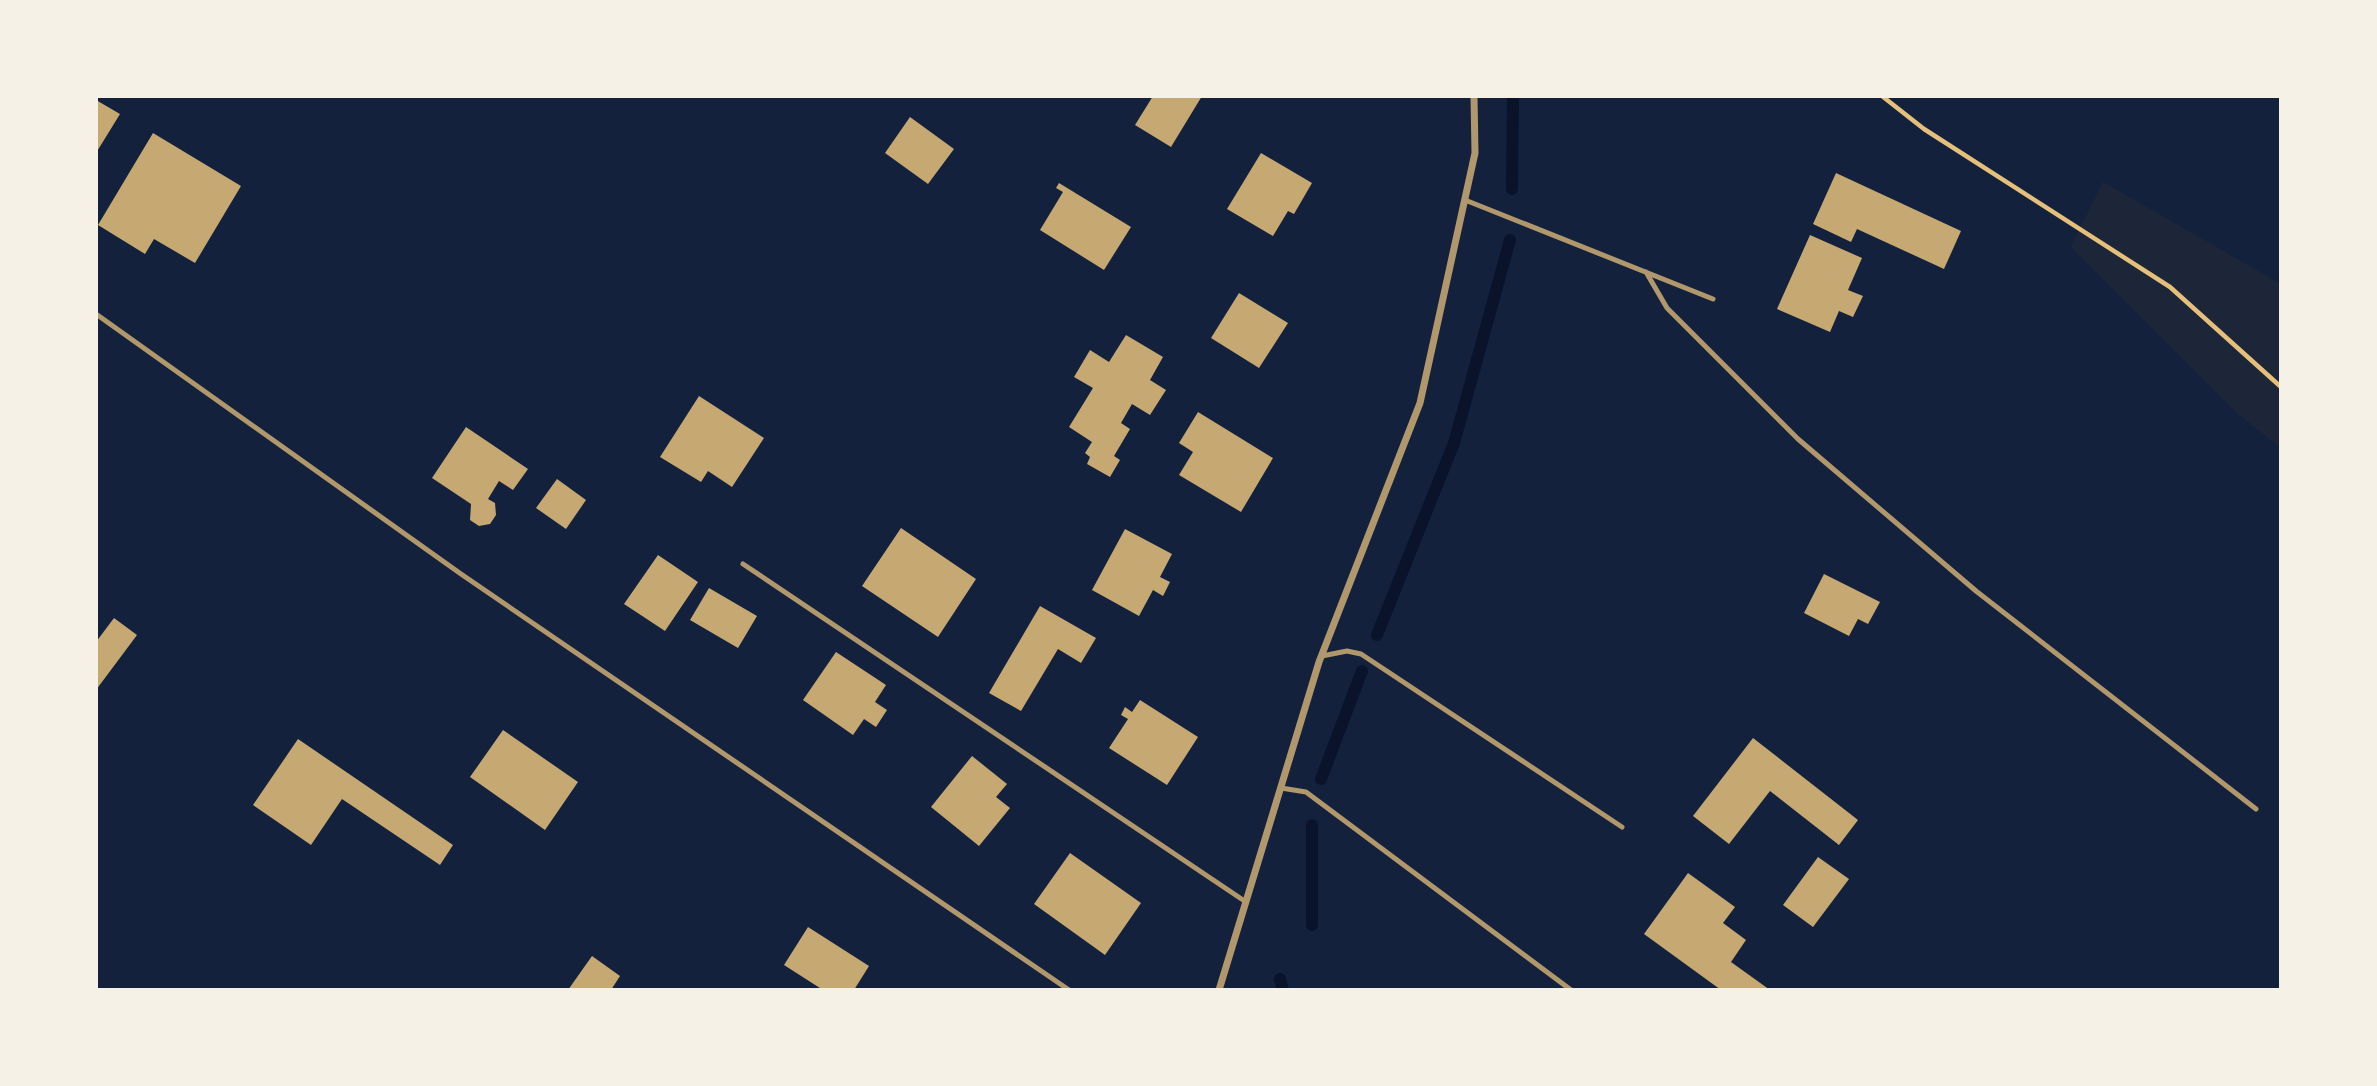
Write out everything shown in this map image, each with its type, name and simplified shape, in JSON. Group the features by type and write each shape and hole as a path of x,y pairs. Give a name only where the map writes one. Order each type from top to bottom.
{"street":[{"path":"1219,990 1322,656 1420,402 1475,153 1474,96"}],"lane":[{"path":"1465,200 1713,299"},
{"path":"1646,272 1667,308 1798,439 1976,591 2256,809"},
{"path":"96,314 461,574 1069,990"},
{"path":"743,565 1246,902"},
{"path":"1322,656 1347,651 1361,654 1622,827"},
{"path":"1281,788 1306,792 1571,990"}],"path":[{"path":"1882,96 1924,129 2170,287 2281,387"}],"shaded area":[{"path":"2103,182 2281,284 2281,448 2238,414 2071,247"}],"building":[{"path":"1153,96 1202,96 1171,147 1135,125"},
{"path":"96,100 120,114 96,153"},
{"path":"910,117 954,149 928,184 885,153"},
{"path":"153,133 241,186 195,263 154,239 145,254 98,225"},
{"path":"1261,153 1312,183 1294,214 1288,211 1273,236 1227,209"},
{"path":"1836,173 1961,231 1944,269 1857,229 1851,242 1813,224"},
{"path":"1059,183 1131,227 1104,270 1040,230 1063,192 1056,188"},
{"path":"1810,235 1862,258 1848,290 1863,296 1853,317 1839,311 1830,332 1777,309"},
{"path":"1239,293 1288,323 1259,368 1211,338"},
{"path":"1126,335 1163,357 1150,380 1166,390 1150,415 1132,404 1121,423 1130,429 1114,456 1120,460 1110,477 1087,464 1090,457 1085,453 1092,442 1069,427 1093,388 1074,377 1090,350 1109,362"},
{"path":"699,396 764,438 732,487 708,471 701,482 660,457"},
{"path":"1198,412 1273,458 1241,512 1179,475 1193,452 1179,443"},
{"path":"466,427 528,469 513,490 499,481 488,499 495,503 496,515 490,524 479,526 470,520 471,504 432,478"},
{"path":"557,479 586,500 566,529 536,508"},
{"path":"901,528 976,579 938,637 862,586"},
{"path":"1125,529 1172,554 1160,577 1170,582 1163,596 1153,590 1139,616 1092,590"},
{"path":"658,555 698,582 665,631 624,604"},
{"path":"1824,574 1880,602 1868,624 1858,619 1849,636 1804,613"},
{"path":"709,588 757,616 738,648 690,620"},
{"path":"1040,606 1096,638 1081,663 1058,649 1021,711 989,693"},
{"path":"114,618 137,635 96,690 96,642"},
{"path":"836,652 886,685 875,702 887,710 876,727 864,719 853,735 803,700"},
{"path":"1140,700 1198,737 1167,785 1109,748 1128,719 1121,715 1125,707 1132,712"},
{"path":"503,730 578,782 545,830 470,777"},
{"path":"1753,738 1858,820 1839,845 1770,791 1729,844 1693,816"},
{"path":"298,739 453,845 440,865 342,799 311,845 253,805"},
{"path":"972,756 1007,784 996,797 1010,808 979,846 931,807"},
{"path":"1070,853 1141,903 1105,955 1034,904"},
{"path":"1818,857 1849,879 1813,927 1783,905"},
{"path":"1688,873 1735,907 1723,923 1746,940 1731,962 1770,990 1721,990 1644,934"},
{"path":"808,927 869,966 854,990 823,990 784,965"},
{"path":"592,956 620,976 611,990 568,990"}],"waterway":[{"path":"1512,189 1513,96"},
{"path":"1377,635 1454,443 1510,240"},
{"path":"1321,779 1362,671"},
{"path":"1312,825 1312,925"},
{"path":"1280,979 1283,990"}]}
